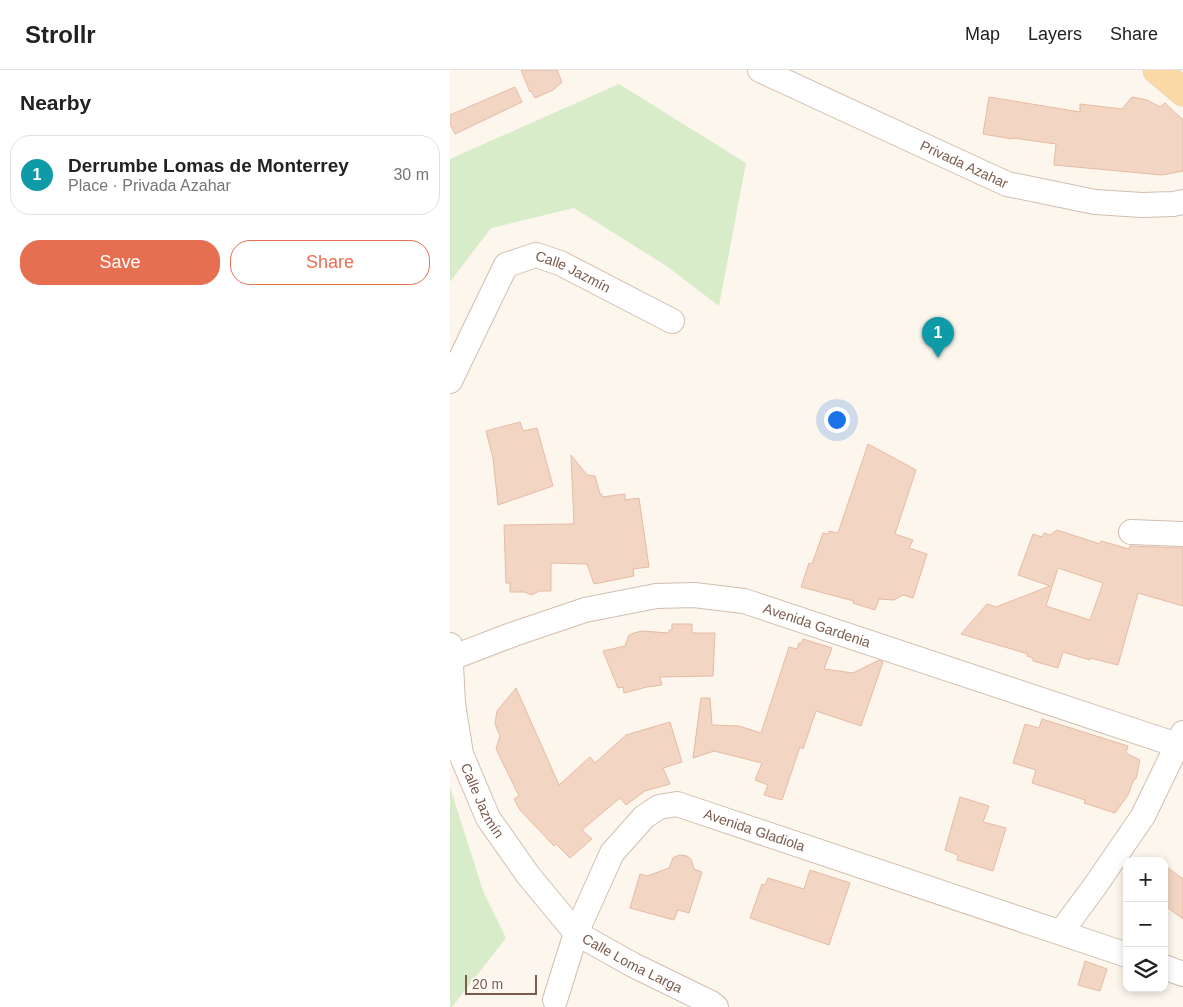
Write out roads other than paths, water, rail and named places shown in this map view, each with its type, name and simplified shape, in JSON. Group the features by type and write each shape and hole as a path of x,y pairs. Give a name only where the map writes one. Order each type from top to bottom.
{"main road":[{"path":"1157,70 1183,92"}],"street":[{"name":"Privada Azahar","path":"760,70 1008,184 1096,202 1142,205 1183,202"},
{"name":"Calle Jazmín","path":"450,381 506,265 536,255 560,262 672,322"},
{"path":"1131,532 1183,534"},
{"name":"Avenida Gardenia","path":"450,652 514,634 585,610 656,596 694,595 744,601 1180,739"},
{"name":"Calle Jazmín","path":"450,652 452,704 460,754 488,818 528,874 576,932"},
{"path":"1061,932 1143,816 1180,739"},
{"name":"Avenida Gladiola","path":"555,1000 576,932 612,853 644,817 659,807 677,804 1123,954"},
{"name":"Calle Loma Larga","path":"576,932 633,965 716,1007"},
{"path":"1168,968 1183,974"}],"place":[{"name":"Derrumbe Lomas de Monterrey","path":"938,358"}]}
